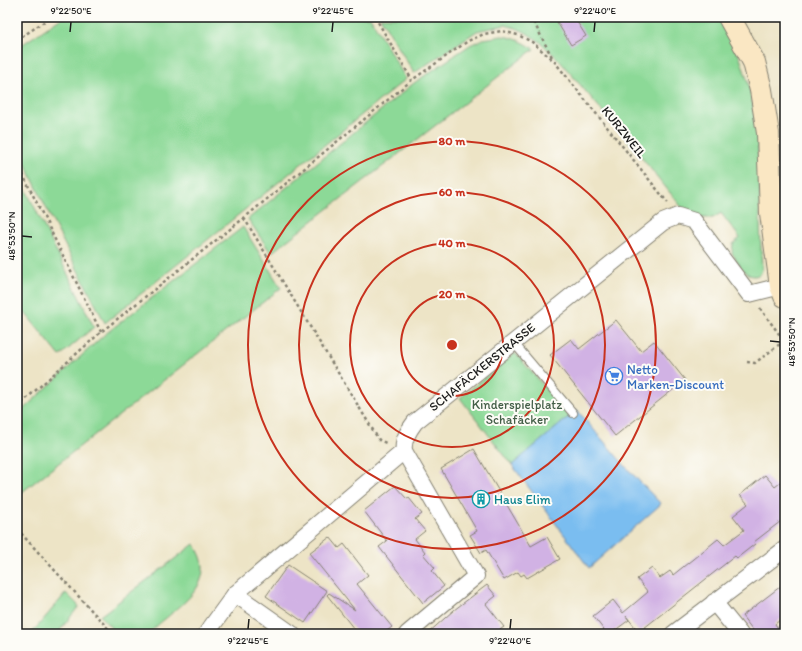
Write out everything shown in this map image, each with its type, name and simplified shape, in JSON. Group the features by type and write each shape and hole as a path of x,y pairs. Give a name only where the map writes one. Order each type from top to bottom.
{"street":[{"path":"678,216 694,220 749,294 783,291 771,213 768,133 761,90 754,62 729,17"},
{"name":"SCHAFÄCKERSTRASSE","path":"404,451 403,446 407,432 415,422 663,222 678,216"},
{"path":"206,634 235,594 404,451 476,576 407,634"},
{"path":"673,634 785,550"},
{"path":"235,594 292,634"},
{"path":"714,602 740,634"}],"lane":[{"path":"513,342 573,413"}],"path":[{"path":"17,40 51,17"},
{"path":"375,17 412,80"},
{"path":"531,17 554,61"},
{"path":"17,407 101,332 244,218 412,80 468,41 484,34 502,31 518,35 532,42 554,61"},
{"name":"KURZWEIL","path":"554,61 678,216"},
{"path":"17,163 101,332"},
{"path":"244,218 379,440 404,451"},
{"path":"747,362 755,363 784,342 749,294"},
{"path":"17,529 113,634"}],"green space":[{"path":"63,17 370,17 406,79 105,323 52,220 17,146 17,48"},
{"path":"380,17 720,17 740,58 748,82 755,118 759,173 761,273 756,276 748,274 737,261 732,253 733,244 740,238 721,213 713,218 700,218 684,210 629,142 558,59 539,41 525,32 505,25 477,31 414,73"},
{"path":"502,36 527,44 534,49 271,253 248,219 414,83 470,45 483,39"},
{"path":"17,172 94,327 60,356 17,303"},
{"path":"243,227 281,288 17,496 17,415 104,335"},
{"name":"Kinderspielplatz Schafäcker","path":"515,353 570,416 512,465 460,398"},
{"path":"194,544 201,556 203,567 202,577 198,587 183,604 147,633 138,635 117,634 100,616"},
{"path":"66,593 79,606 57,634 31,634"}],"water":[{"path":"577,410 625,466 661,504 589,568 512,465"}],"building":[{"path":"566,17 574,17 586,36 571,45 557,22"},
{"path":"616,320 641,351 654,341 685,380 615,436 550,355 571,339 579,349"},
{"name":"Haus Elim","path":"474,449 531,546 547,537 560,559 527,578 524,574 521,576 518,572 504,580 486,550 481,553 470,535 477,531 441,469"},
{"path":"765,475 775,487 785,479 785,518 754,542 755,544 737,558 735,556 639,632 626,616 629,620 610,634 607,634 593,616 613,600 623,613 648,592 637,579 652,568 660,578 670,571 673,575 718,539 724,545 744,530 733,516 748,504 740,495"},
{"path":"395,486 407,499 409,498 422,514 415,519 425,531 415,539 425,552 423,554 435,568 432,571 444,586 423,603 379,547 387,541 364,511"},
{"path":"330,537 339,548 344,544 368,575 357,584 392,627 383,634 358,634 327,595 329,593 355,610 309,553"},
{"path":"288,565 327,591 305,623 266,596"},
{"path":"785,583 785,616 775,624 782,634 756,634 742,616"},
{"path":"487,585 496,596 486,604 504,627 494,634 427,634 454,610"}],"place":[{"name":"Netto Marken-Discount","path":"614,376"},
{"name":"Haus Elim","path":"481,499"}]}
